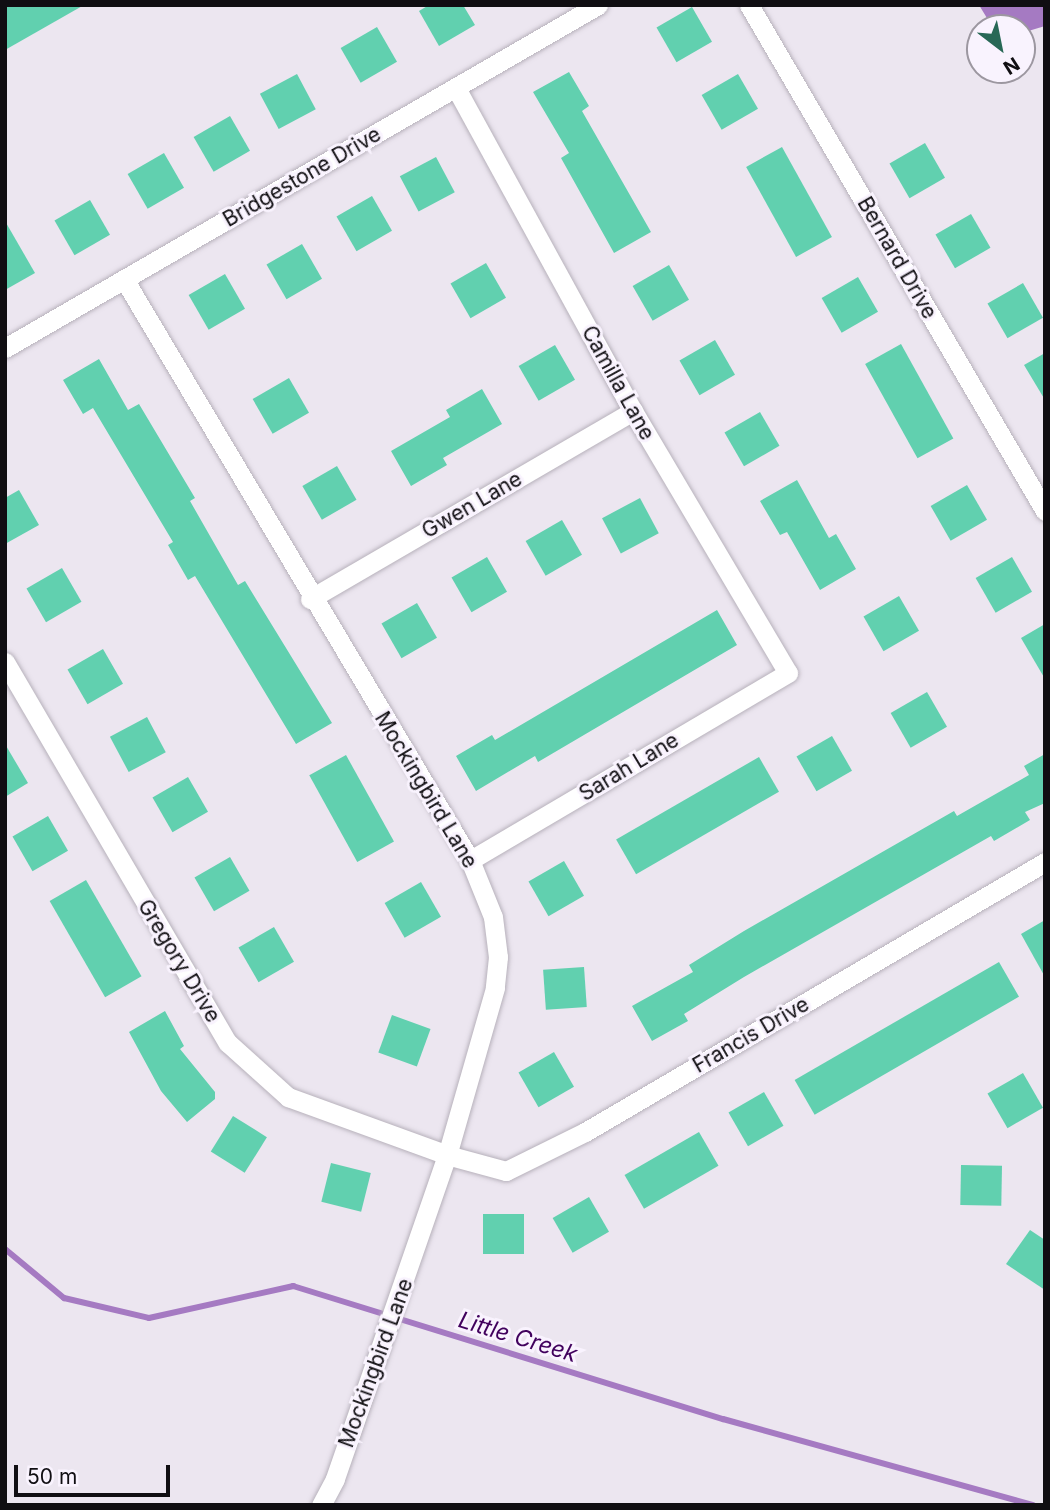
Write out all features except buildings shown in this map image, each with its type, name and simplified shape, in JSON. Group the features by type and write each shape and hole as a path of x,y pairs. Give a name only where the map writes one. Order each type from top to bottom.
{"street":[{"name":"Bridgestone Drive","path":"5,348 598,5"},
{"name":"Bernard Drive","path":"749,5 1045,511"},
{"name":"Camilla Lane","path":"456,88 633,411 788,673"},
{"name":"Mockingbird Lane","path":"124,279 310,599 470,860 493,917 499,957 495,988 447,1155 403,1290 378,1351 335,1479 321,1505"},
{"name":"Gwen Lane","path":"310,599 633,411"},
{"name":"Gregory Drive","path":"5,662 228,1043 288,1097 447,1155"},
{"name":"Sarah Lane","path":"470,860 788,673"},
{"name":"Francis Drive","path":"447,1155 506,1171 574,1138 1045,862"}],"shaded area":[{"path":"979,5 1045,5 1045,26 1036,29 1036,14 984,14"}],"waterway":[{"name":"Little Creek","path":"5,1249 64,1298 149,1318 293,1286 723,1419 1033,1505"}]}
